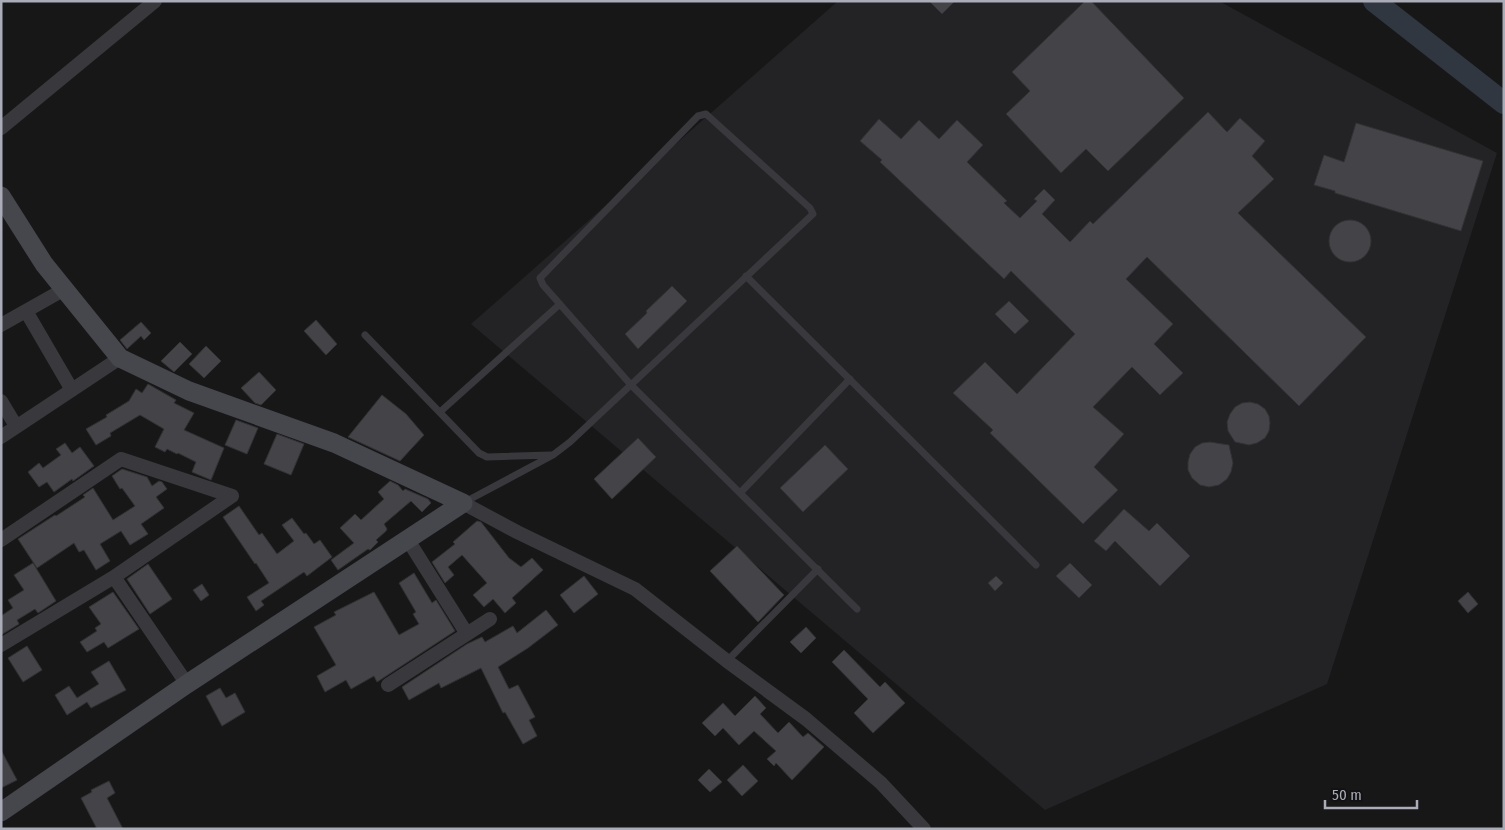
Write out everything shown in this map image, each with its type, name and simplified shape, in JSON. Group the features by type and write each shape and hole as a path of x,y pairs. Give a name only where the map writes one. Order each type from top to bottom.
{"street":[{"path":"1,128 154,1"},
{"path":"1,196 44,264 63,290 120,358 189,391 334,443 635,589 727,661 806,719 881,783 924,829"},
{"path":"1,325 63,290"},
{"path":"26,311 72,390"},
{"path":"1,437 120,358"},
{"path":"1,401 16,426"},
{"path":"1,540 121,459 232,496 114,576 1,645"},
{"path":"1,812 187,684 463,504"},
{"path":"408,540 467,634"},
{"path":"114,576 187,684"},
{"path":"388,685 490,619"}],"lane":[{"path":"463,504 553,455 570,442 631,385 746,276 813,214 810,208 706,114 698,116 540,278 543,285 631,385 857,609"},
{"path":"746,276 1036,565"},
{"path":"440,412 560,304"},
{"path":"365,335 479,453 487,457 553,455"},
{"path":"740,493 850,379"},
{"path":"727,661 818,570"}],"shaded area":[{"path":"838,1 1219,1 1497,153 1327,684 1045,810 471,324"}],"building":[{"path":"929,1 955,1 942,14"},
{"path":"1085,1 1091,1 1184,98 1108,171 1086,149 1061,173 1006,114 1030,91 1012,72"},
{"path":"1208,112 1227,132 1240,118 1265,141 1252,156 1274,179 1238,213 1366,337 1299,406 1147,257 1126,279 1173,324 1154,344 1183,373 1160,395 1132,367 1093,407 1124,434 1094,467 1118,490 1083,524 990,433 993,430 953,393 985,362 1017,394 1075,334 1011,271 1004,279 880,162 882,160 860,141 879,119 901,139 919,120 939,139 957,120 983,145 967,162 1007,201 1004,203 1020,218 1037,201 1034,199 1044,189 1055,200 1042,214 1070,242 1090,221 1093,224"},
{"path":"1356,123 1483,161 1461,231 1314,185 1324,155 1344,162"},
{"path":"1350,220 1365,226 1371,241 1365,256 1350,262 1335,256 1329,241 1335,226"},
{"path":"672,286 687,301 638,349 625,334"},
{"path":"1009,301 1029,321 1015,334 995,314"},
{"path":"316,320 337,344 326,355 304,331"},
{"path":"141,322 151,333 144,340 141,336 127,349 120,340"},
{"path":"180,342 192,354 174,372 161,361"},
{"path":"206,346 221,361 204,378 189,364"},
{"path":"259,372 276,390 261,405 255,403 241,388"},
{"path":"148,384 176,400 174,403 194,413 184,430 224,448 211,480 192,472 196,462 178,453 167,449 165,452 155,447 164,429 140,415 110,433 111,436 96,445 86,429 129,401 136,389 142,393"},
{"path":"382,395 406,414 424,435 400,461 348,437"},
{"path":"1242,403 1258,404 1265,409 1270,423 1269,431 1265,438 1249,445 1235,442 1228,431 1227,422 1235,407"},
{"path":"236,420 258,428 247,454 225,445"},
{"path":"277,434 304,444 291,475 264,464"},
{"path":"638,438 656,457 612,499 594,479"},
{"path":"1210,442 1229,445 1233,463 1227,479 1219,485 1209,487 1200,485 1192,478 1188,470 1188,462 1190,454 1195,447 1202,443"},
{"path":"65,443 72,453 80,447 94,466 54,492 47,482 39,487 28,472 39,463 43,468 61,455 56,449"},
{"path":"825,445 848,469 803,512 780,488"},
{"path":"122,469 147,477 152,486 159,481 162,482 167,489 156,497 164,508 141,524 148,534 130,545 121,531 100,544 110,561 96,570 84,550 79,552 74,543 37,568 18,539 85,497 83,495 93,488 113,520 135,506 122,488 120,489 112,476"},
{"path":"390,481 398,485 403,491 405,489 428,499 431,503 422,512 411,501 384,524 387,529 386,531 376,540 378,542 370,550 368,549 338,570 331,560 354,543 340,528 355,514 361,520 384,499 378,492"},
{"path":"239,506 259,535 262,533 277,554 294,541 282,525 292,518 314,544 320,540 332,557 307,576 304,572 261,601 264,605 256,611 247,597 269,583 223,517"},
{"path":"1124,509 1149,531 1157,523 1190,556 1160,586 1115,541 1106,551 1094,541"},
{"path":"477,521 481,522 509,558 521,567 532,558 543,570 512,598 516,603 505,613 493,599 484,607 473,595 487,583 462,555 448,567 454,575 445,583 432,562 455,544 453,542"},
{"path":"737,546 784,595 758,622 710,571"},
{"path":"33,563 56,601 38,613 35,609 17,620 19,624 1,635 1,616 13,608 8,600 24,590 14,575"},
{"path":"1070,563 1092,585 1079,598 1056,576"},
{"path":"148,564 172,599 150,614 127,579"},
{"path":"414,573 432,603 436,600 455,631 377,682 374,676 351,689 346,680 325,692 317,676 336,665 314,627 336,615 334,612 374,592 399,635 419,624 413,614 416,612 399,583"},
{"path":"584,576 598,594 574,613 560,595"},
{"path":"996,576 1003,583 995,591 988,583"},
{"path":"202,584 209,595 201,601 193,590"},
{"path":"113,592 139,629 108,648 104,642 87,652 80,642 97,631 95,628 101,624 89,607"},
{"path":"1468,592 1478,604 1468,613 1458,601"},
{"path":"546,610 558,625 528,648 498,667 509,689 518,685 535,717 529,720 537,736 523,744 505,712 503,713 481,668 441,688 439,683 409,700 402,687 467,644 482,637 485,642 513,626 517,633"},
{"path":"806,627 816,638 801,653 790,642"},
{"path":"27,646 42,670 23,682 8,658"},
{"path":"844,650 880,687 885,682 905,703 873,733 854,713 868,699 832,662"},
{"path":"109,661 126,690 91,708 87,702 67,715 55,695 69,686 77,698 99,684 91,672"},
{"path":"220,688 226,698 235,693 245,712 222,726 206,696"},
{"path":"755,696 766,708 760,714 778,733 789,722 803,737 808,733 824,747 792,780 776,763 774,766 767,759 776,751 754,731 739,745 723,728 715,736 702,723 723,703 735,716"},
{"path":"1,750 17,780 1,788"},
{"path":"743,765 758,781 742,796 727,780"},
{"path":"709,769 722,782 710,792 698,780"},
{"path":"109,781 115,793 107,798 123,829 97,829 81,798 92,792 91,790"}],"waterway":[{"path":"1374,1 1504,103"}]}
